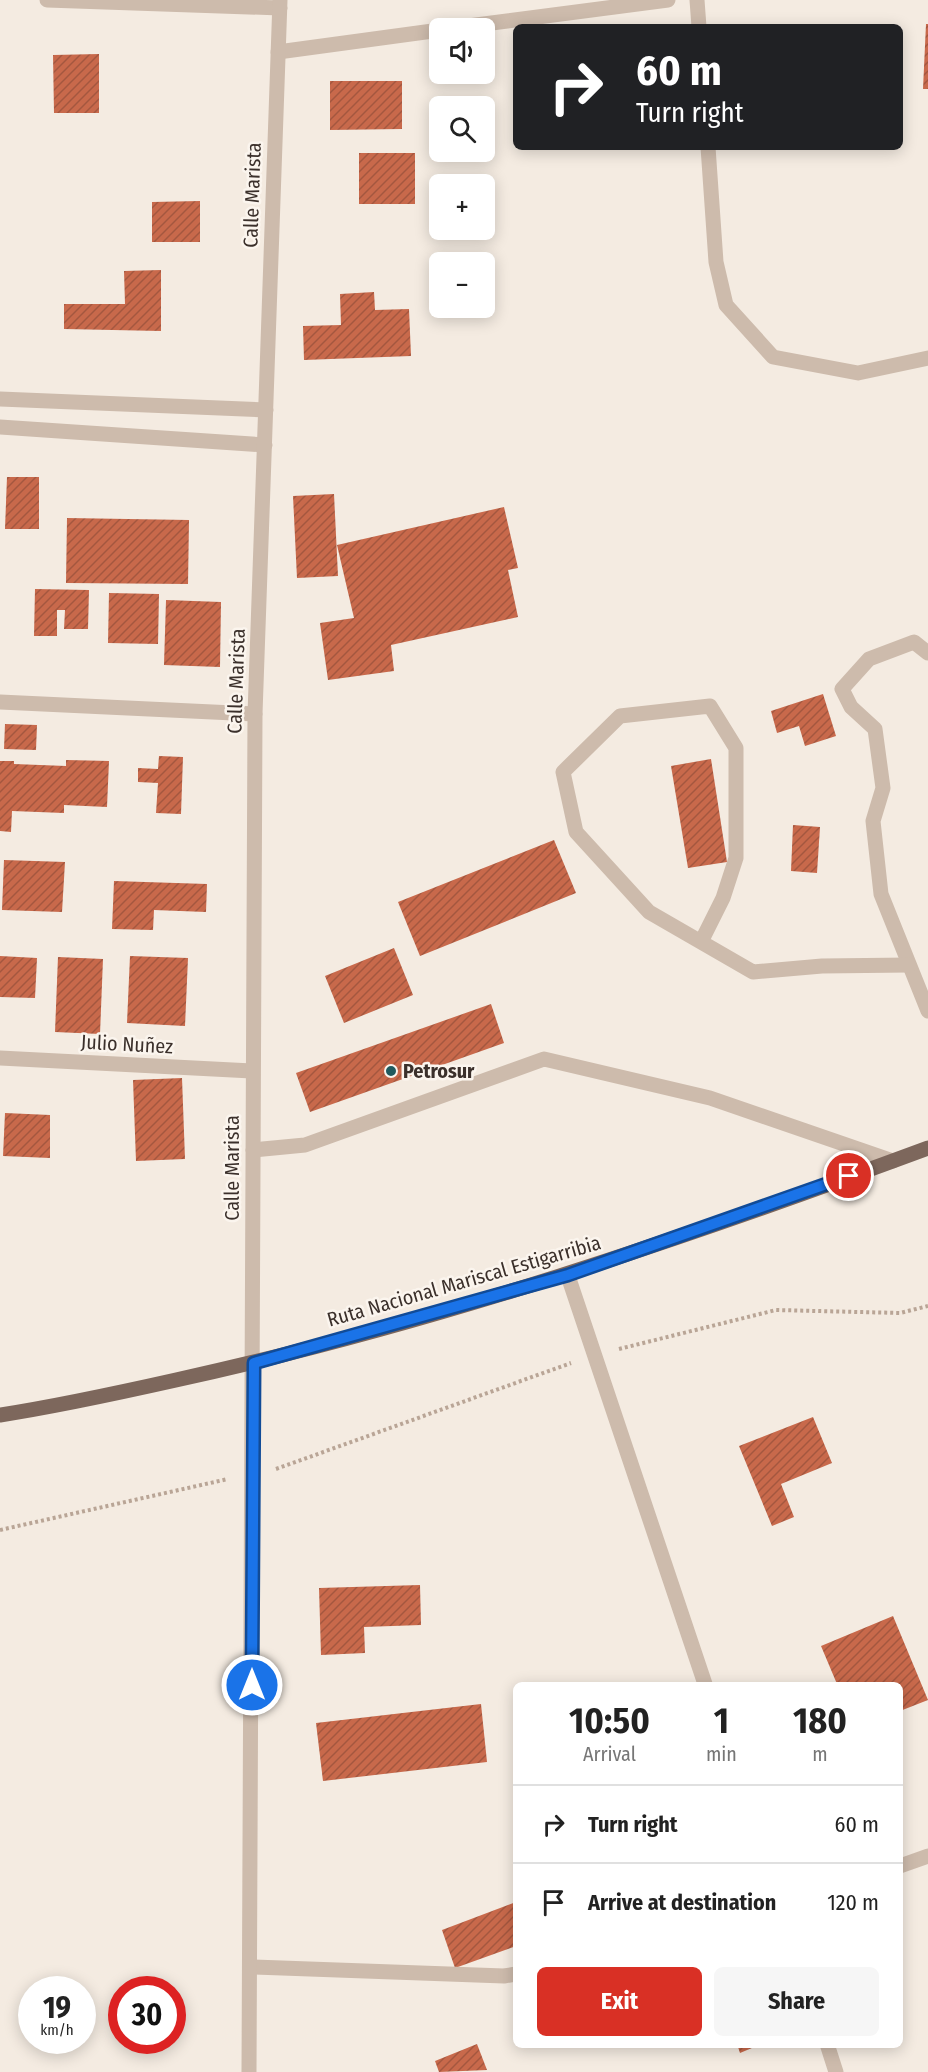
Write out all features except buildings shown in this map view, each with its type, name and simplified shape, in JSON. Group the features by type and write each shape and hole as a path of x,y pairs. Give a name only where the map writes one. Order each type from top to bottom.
{"main road":[{"name":"Ruta Nacional Mariscal Estigarribia","path":"0,1415 49,1408 254,1363 568,1275 928,1148"}],"street":[{"path":"47,0 280,4"},
{"path":"495,23 668,0"},
{"path":"697,0 699,24"},
{"name":"Calle Marista","path":"249,2072 254,1363 252,1071 255,714 280,4"},
{"path":"278,52 429,31"},
{"path":"708,150 716,262 726,305 773,357 858,373 928,358"},
{"path":"0,399 266,410"},
{"path":"0,427 265,445"},
{"path":"928,653 914,642 869,659 842,689 851,707 875,729 883,788 873,821 881,894 928,1011"},
{"path":"0,702 255,714"},
{"path":"701,942 723,898 736,858 736,748 710,706 620,716 563,772 576,832 649,912 701,942 753,972 822,966 909,965"},
{"name":"Julio Nuñez","path":"0,1058 252,1071"},
{"path":"253,1150 305,1144 544,1059 710,1098 893,1161"},
{"path":"568,1275 704,1682"},
{"path":"903,1865 928,1856"},
{"path":"251,1967 513,1974"},
{"path":"828,2048 836,2072"}],"path":[{"path":"0,1530 253,1474"}],"place":[{"name":"Petrosur","path":"391,1071"}],"route":[{"path":"252,1685 254,1363 420,1319 568,1275 849,1176"}]}
